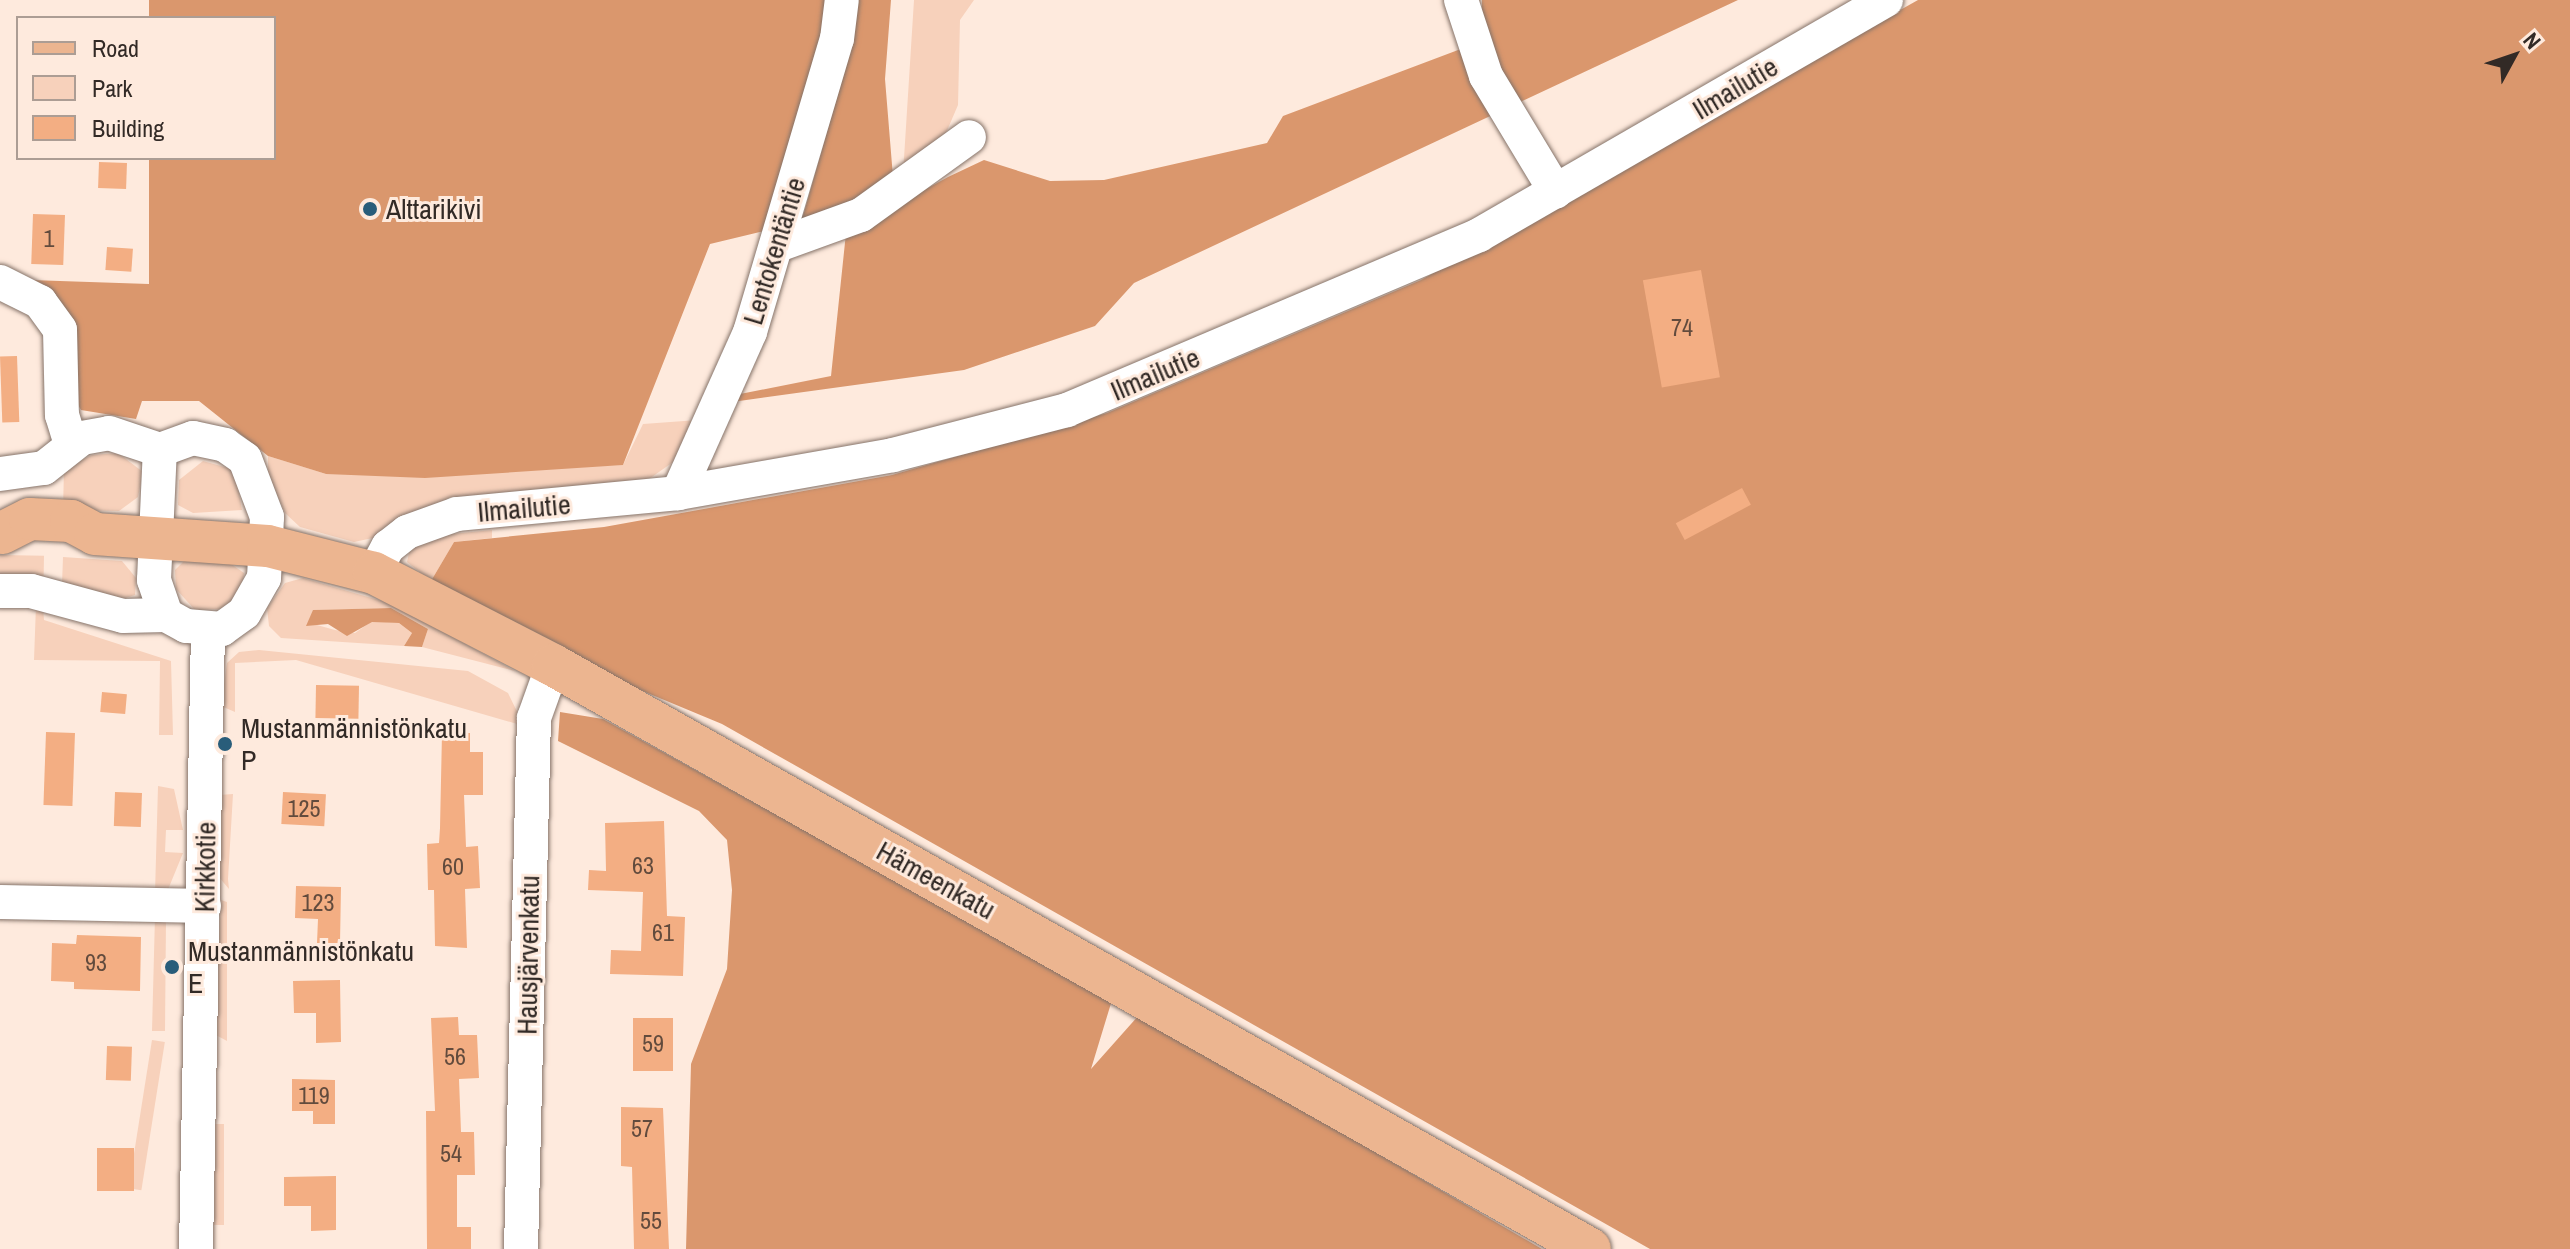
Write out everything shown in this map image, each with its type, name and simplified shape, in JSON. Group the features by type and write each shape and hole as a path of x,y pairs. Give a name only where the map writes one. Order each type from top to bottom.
{"main road":[{"name":"Hämeenkatu","path":"1,533 29,546 72,546 95,534 155,535 268,546 374,573 553,665 1590,1249"}],"street":[{"name":"Lentokentäntie","path":"678,493 750,332 837,39 842,0"},
{"path":"1461,0 1486,76 1556,192"},
{"name":"Ilmailutie","path":"374,573 388,547 427,521 678,493 1028,424 1372,283 1556,192 1886,0"},
{"path":"778,245 861,215 969,137"},
{"path":"0,282 40,302 60,330 62,415 71,445"},
{"path":"0,474 44,468 71,445 109,433 160,450 193,438 245,459 263,496 268,546 253,601 233,624 208,629 166,615 123,616 31,591 0,591"},
{"path":"160,450 154,580 166,615"},
{"name":"Kirkkotie","path":"196,1249 208,629"},
{"name":"Hausjärvenkatu","path":"521,1249 534,718 553,665"},
{"path":"0,902 204,906"}],"green space":[{"path":"914,0 974,0 960,20 958,105 940,147 903,174"},
{"path":"698,420 676,460 649,479 354,542 300,527 285,513 268,475 268,456 326,474 623,465 643,424"},
{"path":"118,453 143,472 138,497 119,511 63,510 64,469 92,455"},
{"path":"203,461 235,470 242,510 193,513 178,505 179,480"},
{"path":"492,530 492,538 454,542 431,581 407,562 410,549 441,535"},
{"path":"0,555 44,556 44,581 0,580"},
{"path":"63,557 122,561 136,578 135,595 119,600 62,585"},
{"path":"184,561 231,564 244,573 242,591 225,609 195,610 176,589 175,570"},
{"path":"303,578 392,604 515,671 422,647 428,629 391,608 313,610 317,625 335,630 355,633 372,621 399,623 412,633 404,646 281,638 269,626 267,608 285,583"},
{"path":"36,605 43,608 44,620 171,661 173,735 159,735 160,661 34,660"},
{"path":"259,650 468,671 508,693 524,726 296,660 235,663 235,712 221,706 227,663 239,652"},
{"path":"158,786 174,789 183,830 166,830 165,852 183,853 167,892 155,893"},
{"path":"233,794 229,889 218,876 219,795"},
{"path":"221,900 227,902 227,1041 214,1034"},
{"path":"155,916 166,919 165,1031 152,1031"},
{"path":"152,1040 165,1042 141,1190 129,1188"},
{"path":"214,1124 224,1124 224,1225 214,1225"}],"shaded area":[{"path":"149,0 830,0 776,228 710,244 623,465 425,478 326,474 268,456 199,401 142,401 136,419 81,410 30,280 149,284 149,160 276,160 276,16 149,16"},
{"path":"855,0 891,0 885,79 893,177 873,198 799,230 839,90"},
{"path":"1482,0 1738,0 1134,283 1095,326 964,370 732,402 735,395 831,376 846,233 948,177 984,160 1050,181 1104,180 1267,143 1283,116 1482,41"},
{"path":"1918,0 2570,0 2570,1249 1650,1249 722,724 580,665 431,581 454,542 604,527 892,475 1107,413 1421,280"},
{"path":"391,608 428,629 422,647 404,646 412,633 399,623 372,622 347,636 328,624 306,626 313,610"},
{"path":"560,712 603,719 1112,1000 1091,1069 1139,1015 1542,1249 686,1249 691,1064 727,969 732,890 727,840 699,811 558,741"}],"building":[{"path":"99,162 127,163 126,189 98,188"},
{"path":"33,214 65,215 63,265 31,264"},
{"path":"107,247 133,249 131,272 105,270"},
{"path":"1701,270 1720,377 1662,388 1643,280"},
{"path":"17,356 19,422 2,423 0,357"},
{"path":"1742,488 1751,505 1685,540 1676,523"},
{"path":"316,685 359,686 358,719 315,718"},
{"path":"102,692 127,694 125,714 100,712"},
{"path":"46,732 75,733 72,806 43,805"},
{"path":"442,733 470,733 470,752 483,752 483,795 464,795 466,847 478,846 480,888 465,889 467,948 435,946 434,890 428,890 427,844 439,843"},
{"path":"115,792 142,793 141,827 114,826"},
{"path":"283,792 326,794 324,826 281,824"},
{"path":"664,821 667,916 685,917 683,976 610,974 611,950 641,951 643,892 588,890 589,870 606,871 605,823"},
{"path":"296,886 341,887 340,943 317,943 318,919 295,918"},
{"path":"77,935 141,937 140,991 74,989 74,982 51,981 52,943 76,944"},
{"path":"340,980 341,1042 316,1043 316,1013 294,1013 293,981"},
{"path":"458,1017 459,1035 477,1035 479,1078 459,1079 461,1132 474,1132 475,1175 457,1175 457,1227 471,1227 471,1249 427,1249 426,1111 435,1111 431,1018"},
{"path":"633,1018 673,1018 673,1071 633,1071"},
{"path":"107,1046 132,1047 131,1081 106,1080"},
{"path":"292,1079 335,1080 335,1124 313,1124 313,1111 292,1111"},
{"path":"621,1107 663,1108 669,1249 634,1249 632,1167 621,1166"},
{"path":"97,1148 134,1148 134,1191 97,1191"},
{"path":"336,1176 336,1230 311,1231 311,1206 284,1206 284,1177"}],"place":[{"name":"Alttarikivi","path":"370,209"},
{"name":"Mustanmännistönkatu P","path":"225,744"},
{"name":"Mustanmännistönkatu E","path":"172,967"}]}
